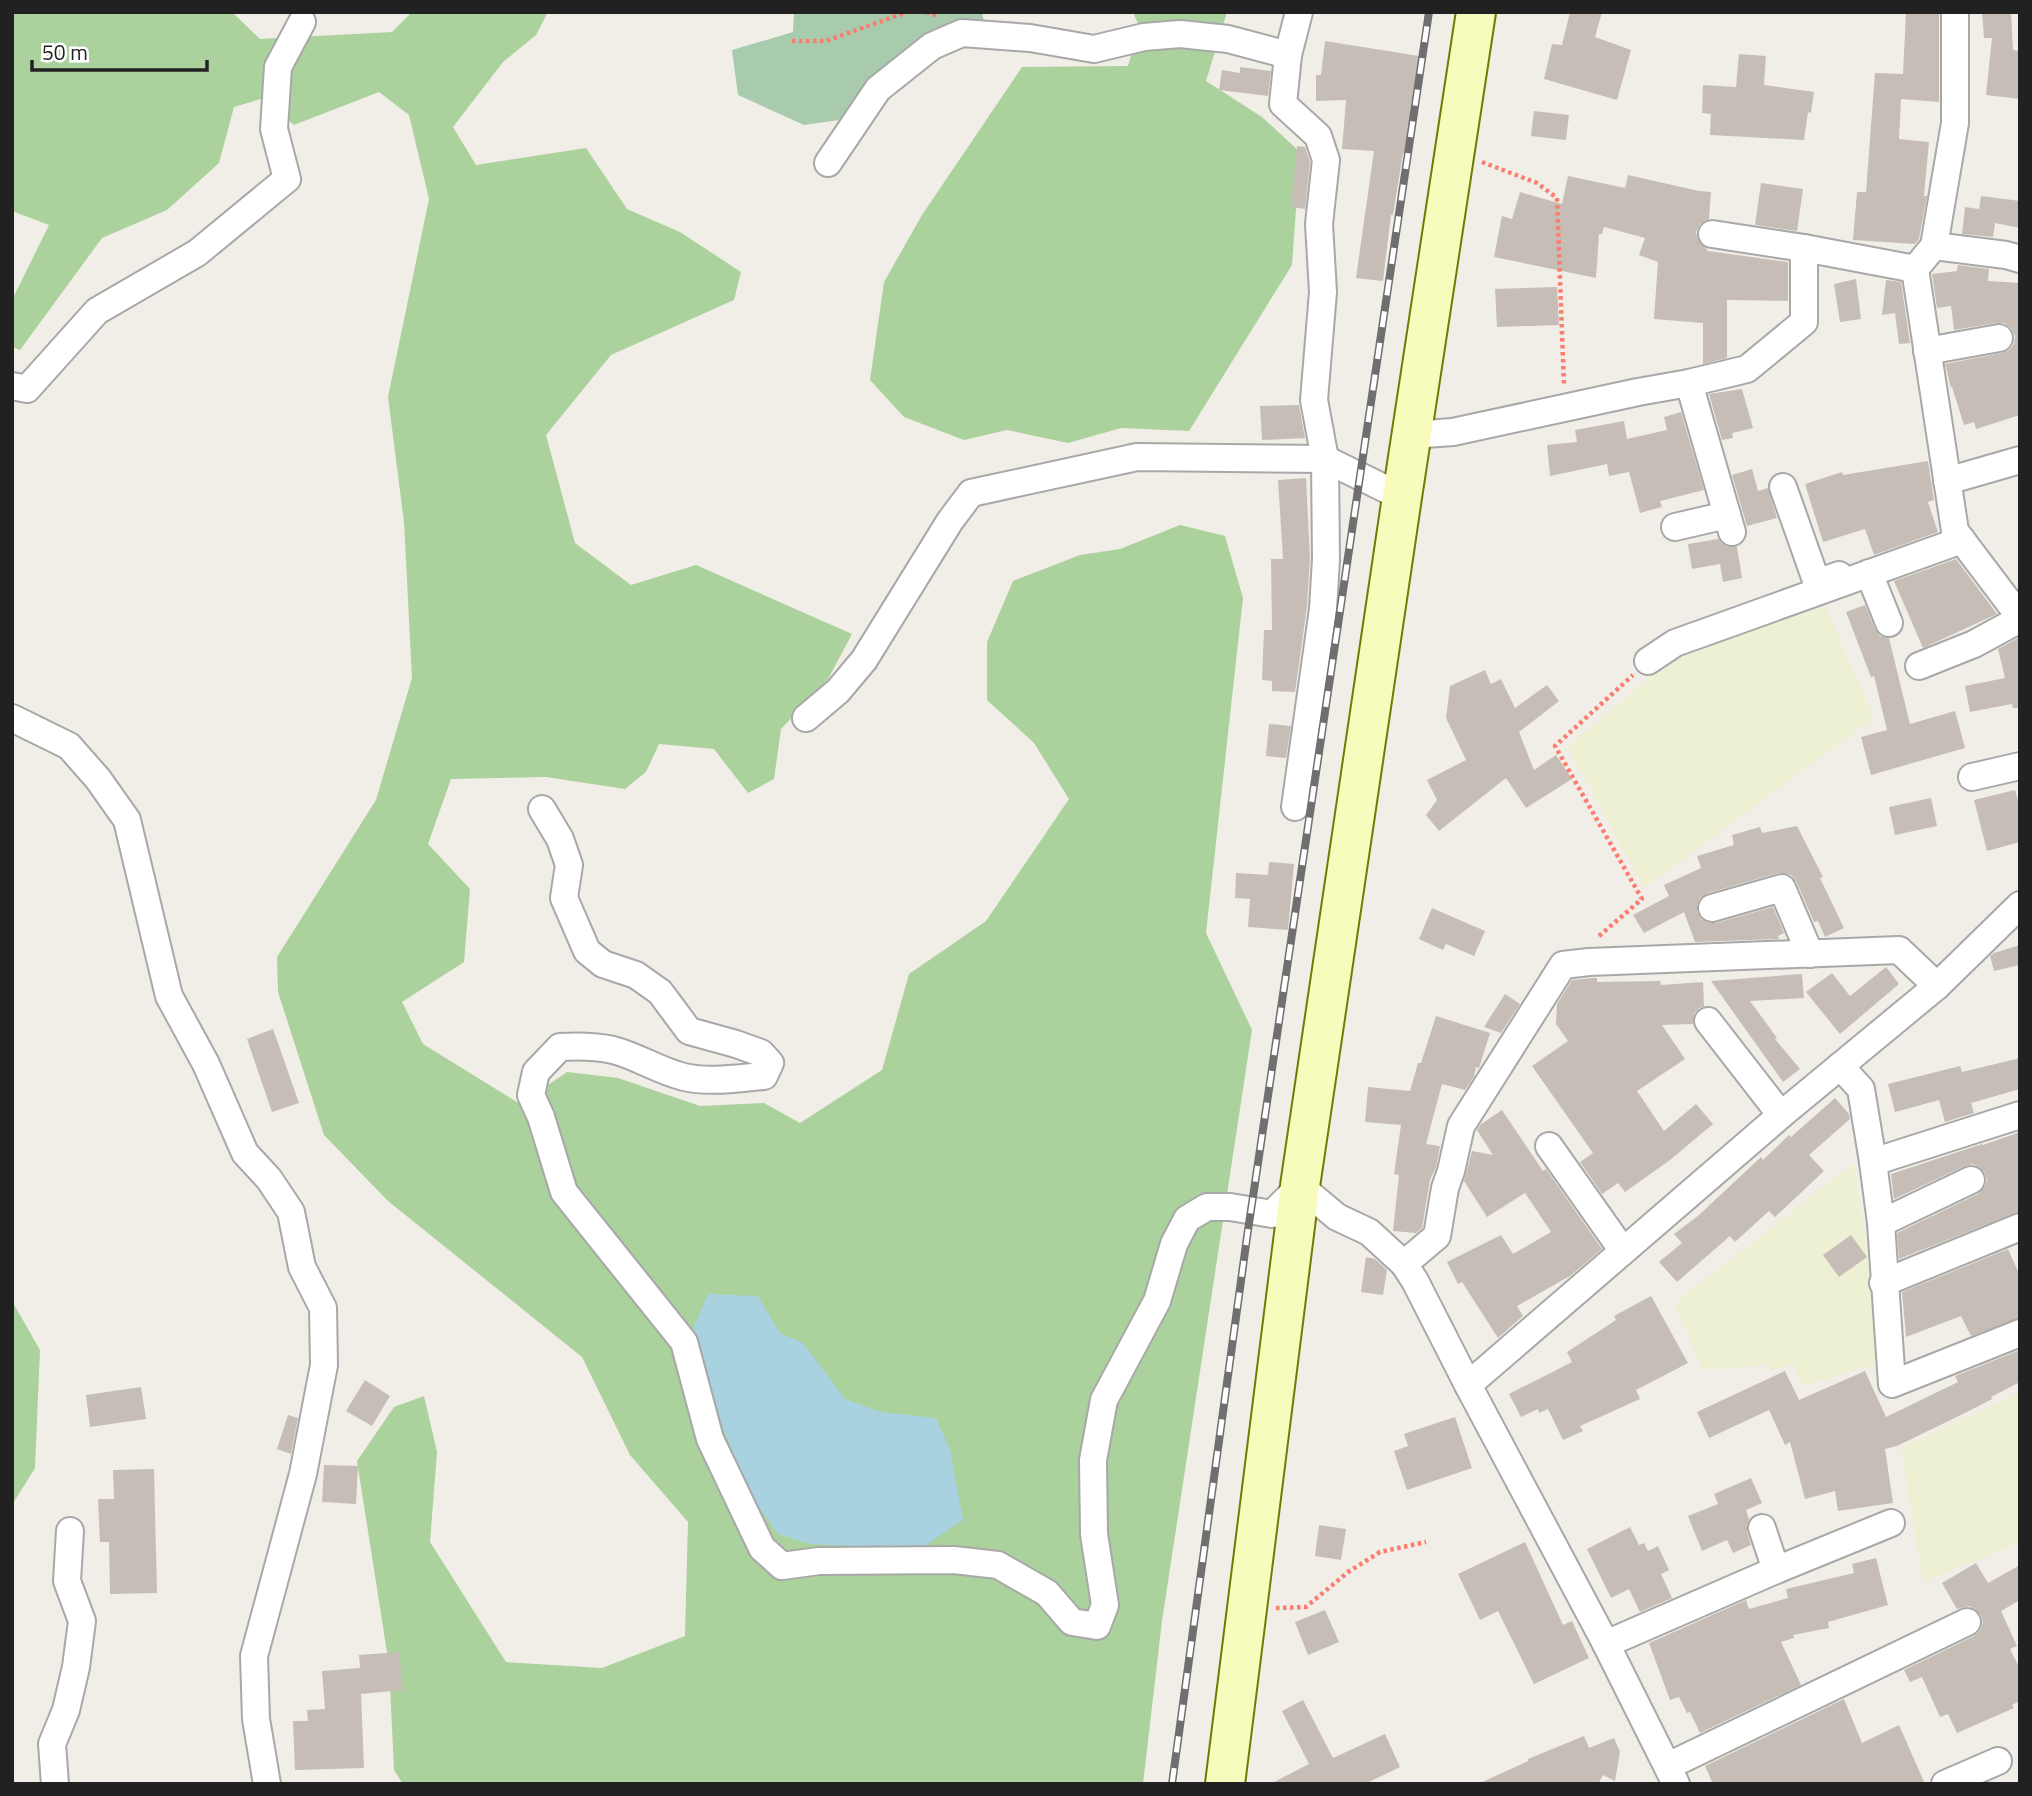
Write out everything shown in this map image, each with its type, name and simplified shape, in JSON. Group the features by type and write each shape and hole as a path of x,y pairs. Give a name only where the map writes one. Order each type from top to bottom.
{"street":[{"path":"1296,807 1323,609 1326,559 1325,459 1314,400 1323,292 1319,225 1326,160 1318,136 1283,104 1289,55 1299,12"},
{"path":"1225,1784 1300,1186 1476,12"},
{"path":"1919,666 1974,644 2020,618 1955,531 1915,269 1934,246 1955,123 1955,12"},
{"path":"12,386 27,389 97,311 197,253 287,179 274,129 278,67 302,22"},
{"path":"828,163 878,89 932,46 962,33 1030,38 1094,49 1144,37 1180,34 1228,39 1289,55"},
{"path":"1712,234 1915,269"},
{"path":"1934,246 2020,259"},
{"path":"1411,435 1452,432 1747,369 1804,322 1804,248"},
{"path":"1927,351 1999,338"},
{"path":"1675,527 1730,523 1689,383"},
{"path":"806,718 838,691 864,660 950,521 971,494 1137,457 1325,459 1402,497"},
{"path":"1947,481 2020,460"},
{"path":"1783,487 1817,583 1856,569 1864,575 1889,623"},
{"path":"1648,661 1675,643 1962,540"},
{"path":"12,718 69,746 98,779 127,820 169,996 206,1064 246,1153 269,1179 291,1212 302,1267 323,1308 324,1365 303,1474 254,1656 256,1719 267,1784"},
{"path":"1972,777 2020,766"},
{"path":"542,809 560,839 569,865 564,898 586,951 603,964 636,975 660,992 689,1031 761,1053 770,1063 764,1076 713,1080 685,1077 654,1068 616,1051 585,1045 560,1048 536,1072 531,1095 541,1117 564,1192 684,1342 709,1439 762,1548 782,1566 819,1561 954,1560 998,1565 1046,1593 1072,1622 1097,1626 1105,1605 1094,1534 1093,1460 1104,1400 1157,1301 1174,1244 1187,1219 1207,1207 1230,1207 1272,1214 1300,1186"},
{"path":"1712,908 1782,888 1810,954"},
{"path":"1468,1385 1781,1115 1937,986 2020,905"},
{"path":"1405,1264 1437,1236 1445,1188 1461,1126 1563,965 1899,950 1937,986"},
{"path":"1708,1021 1781,1115"},
{"path":"1840,1066 1861,1089 1873,1162 1881,1223 1892,1384 2020,1333"},
{"path":"1873,1162 2020,1115"},
{"path":"1549,1146 1623,1251"},
{"path":"1881,1223 1971,1180"},
{"path":"1300,1186 1337,1217 1369,1233 1405,1264 1606,1644 1672,1775 1967,1622"},
{"path":"1884,1283 2020,1227"},
{"path":"1606,1644 1891,1523"},
{"path":"1762,1528 1776,1570"},
{"path":"55,1784 52,1744 65,1710 76,1667 82,1621 67,1581 70,1531"},
{"path":"1945,1784 1998,1761"}],"path":[{"path":"792,41 827,41 907,12"},
{"path":"1455,152 1537,183 1557,198 1564,408"},
{"path":"1563,965 1642,900 1555,746 1648,661"},
{"path":"1247,1609 1306,1607 1348,1572 1380,1552 1426,1542"}],"green space":[{"path":"12,12 232,12 260,39 392,32 412,12 548,12 536,35 503,62 453,127 476,165 586,148 627,209 680,232 741,272 734,300 611,355 546,435 575,543 631,585 696,565 852,634 828,679 781,729 774,779 748,793 714,749 659,744 646,772 625,789 546,777 451,779 428,844 470,889 464,962 402,1002 423,1044 520,1104 567,1072 618,1078 700,1106 764,1103 800,1123 882,1070 909,974 986,921 1069,799 1034,743 987,700 987,642 1013,581 1080,555 1120,549 1180,525 1225,536 1243,598 1206,933 1252,1030 1162,1621 1143,1784 403,1784 394,1770 389,1665 357,1461 394,1407 424,1396 437,1452 430,1542 506,1662 602,1668 685,1636 688,1522 630,1455 582,1357 388,1201 324,1135 278,992 277,957 376,800 412,678 404,522 388,397 429,199 409,115 379,92 294,125 264,98 234,107 219,163 167,210 102,238 20,350 12,347 12,300 49,225 12,211"},
{"path":"794,12 982,12 985,26 948,31 916,40 846,119 804,125 738,95 732,50 793,32"},
{"path":"1133,12 1227,12 1206,81 1262,117 1300,152 1292,265 1189,431 1121,428 1068,443 1007,430 964,440 904,417 870,380 884,282 922,215 1022,67 1128,66 1139,26"},
{"path":"1823,601 1874,718 1644,888 1568,747 1683,649"},
{"path":"1854,1163 1883,1362 1802,1386 1794,1364 1770,1371 1769,1365 1703,1370 1674,1304"},
{"path":"12,1301 40,1350 35,1468 12,1505"},
{"path":"2020,1393 2020,1542 1923,1582 1901,1448"}],"water":[{"path":"708,1294 758,1296 780,1333 803,1343 845,1399 881,1412 936,1418 950,1450 963,1520 926,1545 875,1547 810,1544 778,1534 753,1498 722,1427 691,1333"}],"building":[{"path":"1570,12 1602,12 1595,37 1631,50 1617,100 1544,79 1552,44 1562,45"},
{"path":"1906,12 1939,12 1939,102 1901,99 1899,139 1929,142 1924,196 1927,196 1919,239 1915,244 1853,240 1857,192 1866,192 1875,73 1903,74"},
{"path":"1982,12 2011,12 2013,50 2020,51 2020,99 1986,95 1992,38 1984,38"},
{"path":"1325,41 1419,56 1410,123 1391,215 1383,281 1356,278 1374,151 1342,149 1346,100 1316,101 1316,75 1321,75"},
{"path":"1739,54 1766,56 1764,85 1814,92 1804,140 1710,135 1711,114 1702,113 1703,85 1736,87"},
{"path":"1240,67 1271,71 1268,96 1219,90 1222,70 1240,73"},
{"path":"1534,111 1569,115 1566,140 1531,136"},
{"path":"1297,146 1305,147 1310,162 1305,209 1291,207"},
{"path":"1628,175 1711,192 1709,219 1700,224 1696,232 1698,240 1708,251 1788,262 1788,301 1727,300 1727,358 1703,364 1703,323 1654,319 1658,262 1639,255 1645,238 1604,227 1602,234 1599,234 1596,278 1494,257 1502,216 1512,219 1520,192 1562,204 1568,176 1625,188"},
{"path":"1761,183 1803,189 1797,231 1755,225"},
{"path":"1981,196 2020,201 2020,228 1995,223 1993,237 1962,234 1965,207 1979,209"},
{"path":"1958,265 1989,269 1988,281 2020,283 2020,415 1976,429 1974,422 1964,425 1945,364 2002,353 2014,344 2015,336 2011,328 2004,323 1954,330 1951,306 1937,308 1932,274 1957,271"},
{"path":"1856,279 1861,319 1840,322 1834,284"},
{"path":"1886,280 1901,282 1910,343 1899,344 1895,313 1882,315"},
{"path":"1557,287 1559,325 1497,327 1495,289"},
{"path":"1742,389 1753,428 1732,433 1733,438 1722,440 1709,394"},
{"path":"1299,405 1305,438 1262,440 1260,406"},
{"path":"1681,412 1704,490 1660,501 1662,507 1640,513 1629,472 1609,476 1607,464 1550,476 1547,445 1577,442 1575,430 1624,421 1627,439 1667,430 1664,417"},
{"path":"1928,461 1934,500 1928,502 1938,532 1874,555 1865,529 1823,542 1805,484 1842,472 1843,475"},
{"path":"1752,469 1758,491 1768,488 1777,518 1747,526 1732,475"},
{"path":"1306,478 1310,559 1307,607 1295,692 1272,691 1272,681 1262,680 1264,630 1272,630 1271,559 1283,559 1278,480"},
{"path":"1718,539 1728,547 1737,547 1742,578 1723,582 1720,564 1692,569 1688,544"},
{"path":"1956,559 1997,614 1923,648 1894,581"},
{"path":"1865,605 1880,636 1889,638 1910,724 1955,711 1965,748 1871,775 1861,737 1887,730 1874,676 1871,677 1846,612"},
{"path":"2020,637 2020,708 2013,708 2012,704 1970,712 1965,686 2005,678 1998,649"},
{"path":"1485,670 1491,684 1501,679 1515,708 1547,685 1559,701 1519,732 1534,770 1556,755 1572,779 1526,808 1506,778 1439,831 1426,815 1437,800 1427,780 1466,760 1446,718 1450,686"},
{"path":"1269,724 1291,726 1286,758 1266,756"},
{"path":"2015,790 2020,807 2020,842 1987,851 1974,800"},
{"path":"1931,798 1937,826 1895,835 1889,807"},
{"path":"1797,826 1823,877 1820,878 1844,928 1825,937 1818,921 1814,922 1796,881 1791,875 1778,873 1708,893 1700,898 1697,912 1701,919 1716,923 1773,907 1784,933 1778,936 1779,939 1695,942 1684,912 1644,933 1633,915 1669,896 1664,885 1701,868 1697,856 1734,845 1732,835 1760,827 1762,833"},
{"path":"1269,862 1294,864 1288,930 1248,927 1250,899 1235,898 1236,873 1268,875"},
{"path":"1432,908 1485,931 1474,956 1446,944 1443,950 1419,939"},
{"path":"2020,945 2020,965 1994,971 1990,956"},
{"path":"1886,967 1899,984 1840,1034 1806,992 1832,973 1850,996"},
{"path":"1802,974 1804,998 1750,1001 1777,1038 1775,1039 1800,1069 1783,1082 1711,981"},
{"path":"1597,978 1597,982 1660,981 1661,985 1703,982 1704,1006 1694,1014 1693,1024 1662,1025 1685,1059 1637,1091 1664,1131 1696,1104 1713,1124 1670,1160 1625,1192 1618,1183 1602,1194 1580,1162 1593,1153 1532,1066 1568,1041 1556,1024 1557,1004 1572,980"},
{"path":"1505,994 1520,1004 1501,1033 1484,1027"},
{"path":"1436,1016 1490,1033 1479,1068 1476,1067 1474,1077 1465,1090 1442,1084 1426,1144 1440,1146 1430,1180 1422,1228 1416,1233 1393,1231 1399,1175 1394,1174 1401,1125 1365,1122 1368,1087 1410,1091"},
{"path":"273,1029 299,1103 272,1112 247,1039"},
{"path":"2020,1058 2020,1089 1971,1103 1974,1113 1945,1122 1939,1100 1895,1112 1888,1084 1960,1066 1962,1072"},
{"path":"1835,1098 1850,1119 1809,1155 1824,1171 1775,1217 1769,1211 1735,1242 1730,1236 1677,1282 1659,1262 1682,1243 1674,1234 1699,1215 1761,1157 1763,1160"},
{"path":"1502,1110 1543,1171 1546,1169 1602,1249 1570,1276 1517,1306 1523,1316 1498,1338 1462,1282 1458,1284 1447,1262 1501,1235 1513,1254 1551,1232 1525,1193 1487,1217 1464,1181 1472,1151 1493,1155 1477,1130"},
{"path":"2020,1132 2020,1211 1899,1259 1897,1233 1978,1194 1987,1181 1985,1173 1973,1164 1894,1199 1891,1174"},
{"path":"1851,1235 1867,1257 1839,1277 1823,1255"},
{"path":"2008,1249 2020,1276 2020,1318 1971,1336 1961,1316 1906,1337 1902,1292"},
{"path":"1366,1257 1375,1259 1387,1270 1383,1295 1361,1292"},
{"path":"1651,1296 1688,1363 1636,1390 1640,1399 1580,1426 1583,1431 1563,1440 1548,1409 1539,1413 1538,1409 1521,1417 1509,1394 1572,1362 1567,1352 1616,1320 1614,1316"},
{"path":"2020,1350 2020,1382 1967,1412 1897,1446 1885,1449 1893,1503 1838,1511 1835,1491 1805,1499 1790,1442 1785,1445 1769,1410 1709,1438 1697,1412 1785,1371 1799,1400 1865,1371 1886,1417 1958,1382 1955,1376"},
{"path":"365,1380 390,1396 372,1426 346,1411"},
{"path":"141,1387 146,1419 90,1427 86,1395"},
{"path":"288,1415 298,1418 291,1454 277,1449"},
{"path":"1455,1417 1472,1468 1407,1490 1394,1451 1408,1446 1404,1434"},
{"path":"324,1465 358,1466 356,1504 322,1502"},
{"path":"154,1469 157,1593 110,1594 109,1542 100,1542 98,1499 114,1499 113,1470"},
{"path":"1751,1478 1762,1503 1746,1510 1749,1519 1747,1532 1751,1545 1733,1553 1727,1540 1702,1551 1688,1516 1718,1504 1714,1494"},
{"path":"1319,1525 1346,1529 1341,1560 1315,1556"},
{"path":"1630,1527 1639,1545 1644,1543 1648,1551 1658,1546 1669,1570 1661,1574 1672,1598 1640,1612 1629,1589 1611,1598 1587,1549"},
{"path":"1525,1542 1563,1625 1572,1621 1589,1658 1534,1684 1498,1611 1480,1620 1458,1574"},
{"path":"1876,1558 1888,1605 1828,1622 1829,1628 1793,1635 1794,1638 1781,1642 1801,1685 1700,1733 1679,1697 1670,1700 1649,1643 1746,1600 1749,1609 1788,1598 1786,1589 1854,1573 1852,1564"},
{"path":"1976,1563 1988,1583 2020,1565 2020,1600 2001,1611 2017,1646 2010,1649 2020,1669 2020,1701 2012,1705 2014,1708 1957,1733 1948,1714 1940,1717 1922,1677 1910,1682 1904,1670 1980,1631 1983,1622 1981,1615 1969,1606 1957,1609 1942,1583"},
{"path":"1325,1610 1339,1642 1308,1655 1295,1622"},
{"path":"399,1652 403,1690 361,1694 364,1768 295,1770 293,1721 308,1721 307,1710 325,1709 322,1671 360,1668 359,1655"},
{"path":"1844,1699 1862,1743 1899,1725 1925,1784 1713,1784 1705,1766"},
{"path":"1303,1700 1333,1758 1385,1734 1400,1767 1365,1784 1270,1784 1309,1764 1282,1711"},
{"path":"1584,1736 1589,1748 1614,1738 1620,1752 1615,1781 1603,1775 1598,1784 1478,1784 1528,1759"}],"railway":[{"path":"1172,1784 1247,1237 1429,12"}]}
